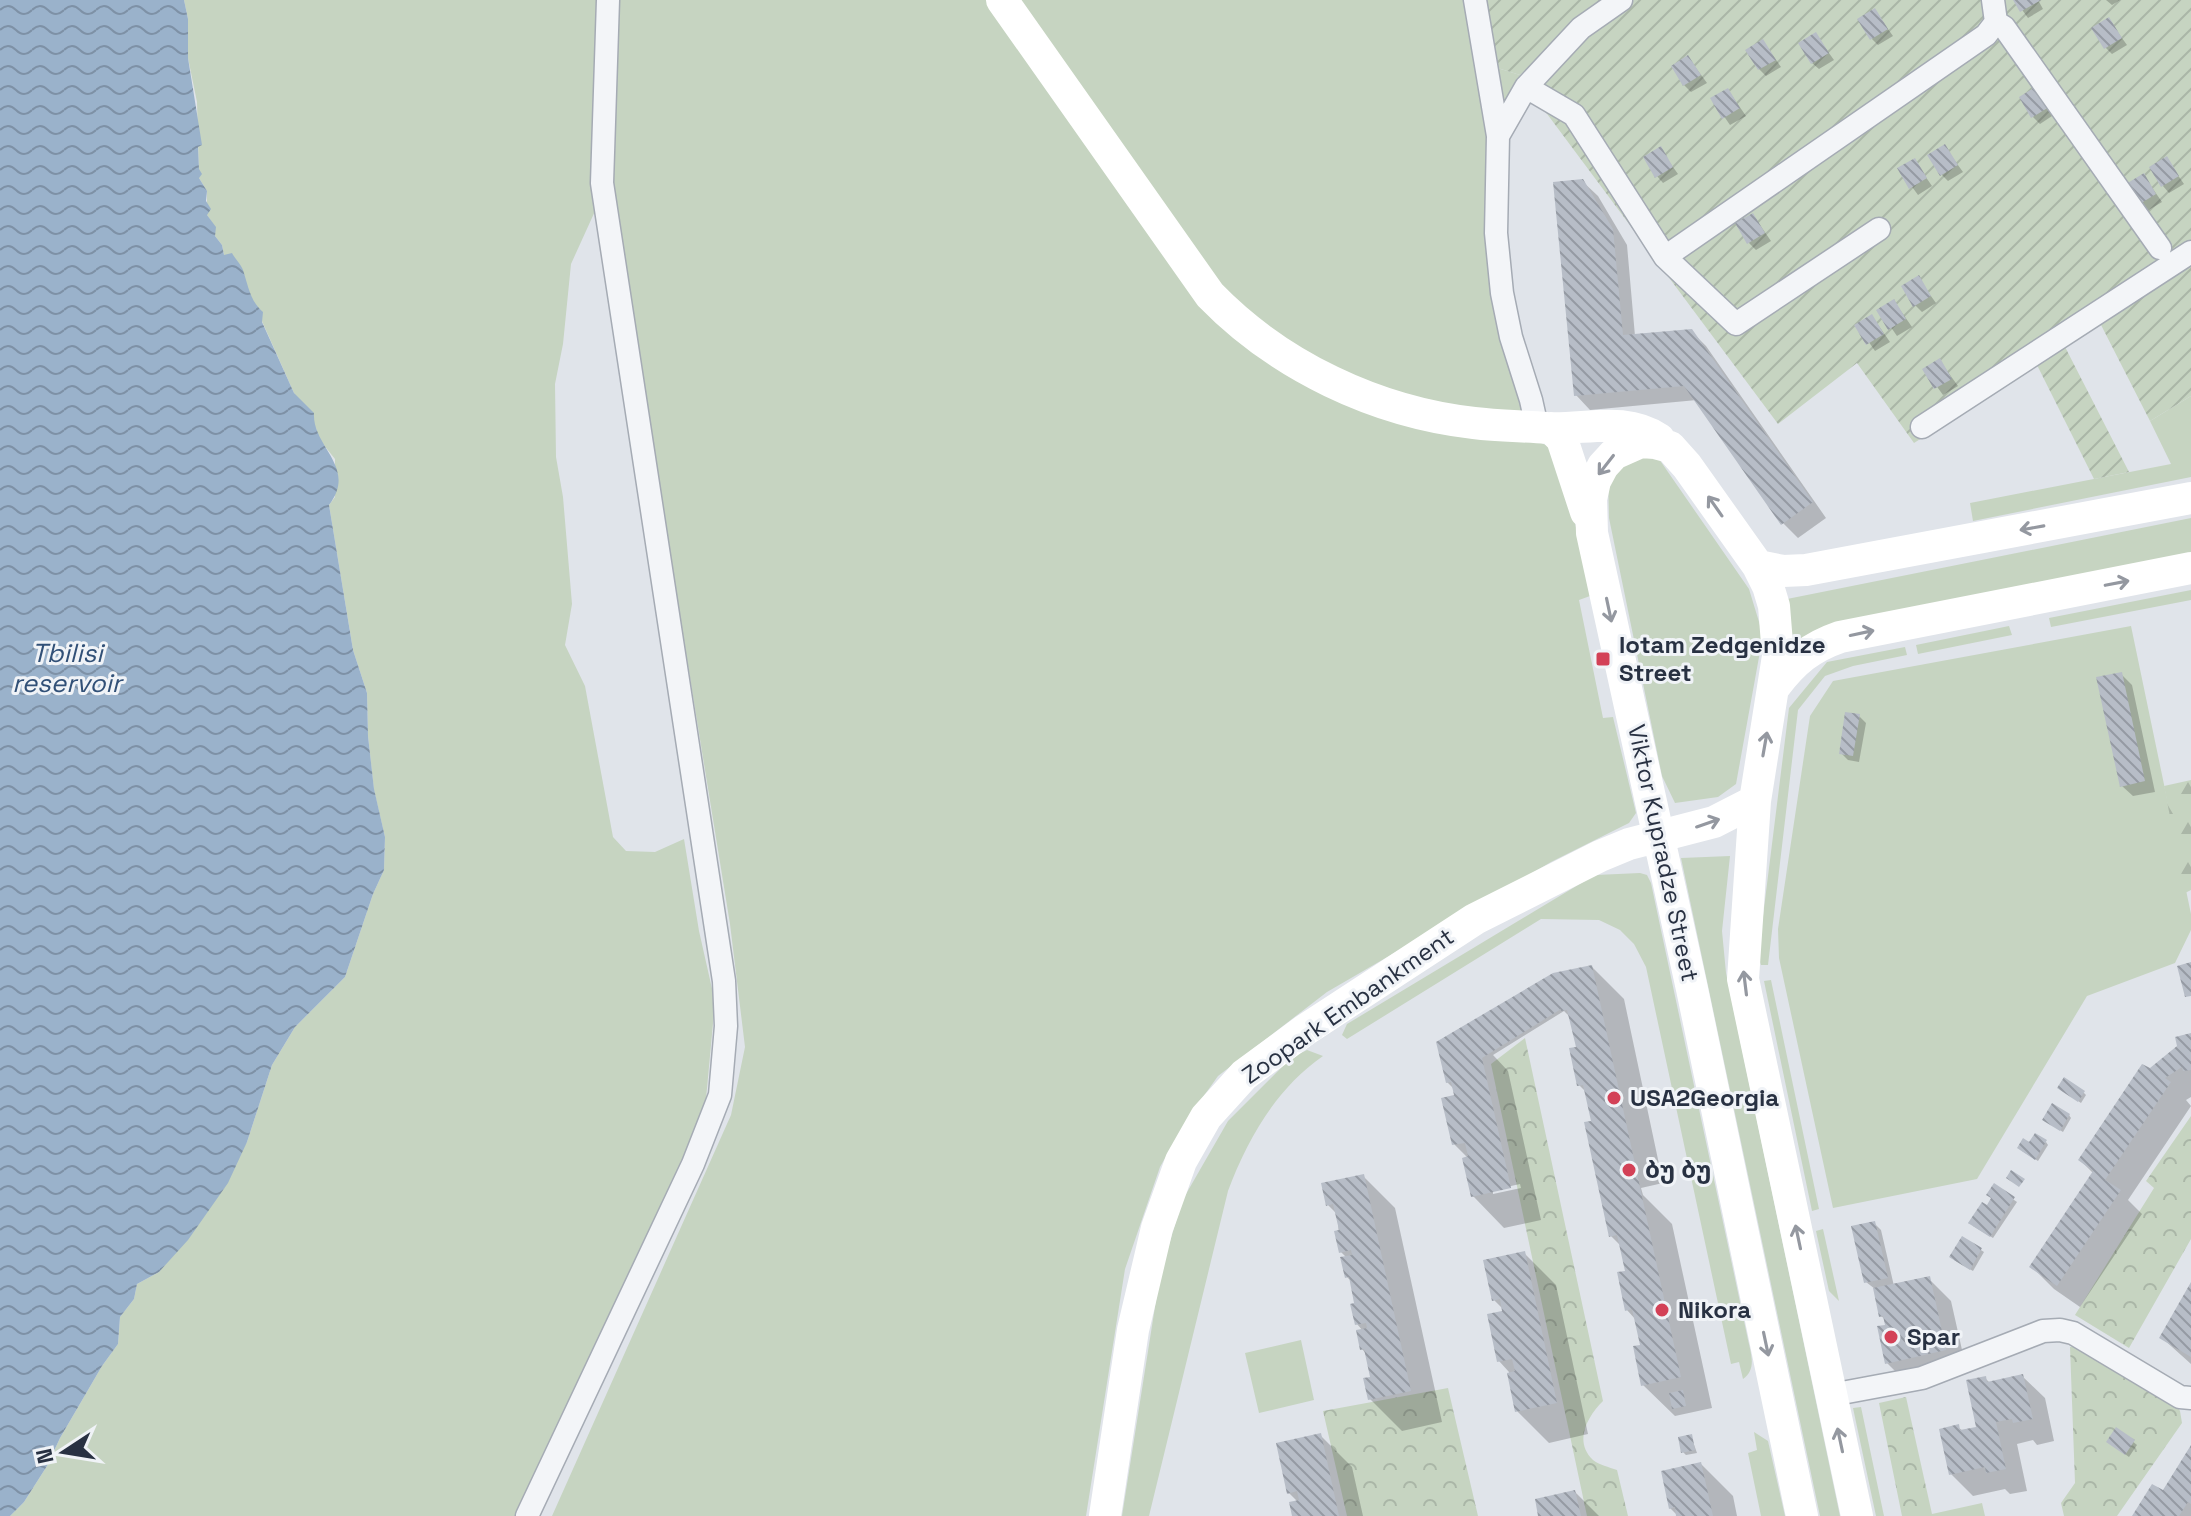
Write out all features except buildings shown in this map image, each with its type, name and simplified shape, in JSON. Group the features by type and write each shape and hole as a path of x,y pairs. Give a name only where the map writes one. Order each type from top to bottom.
{"main road":[{"path":"1002,0 1210,295 1237,323 1285,358 1336,383 1397,406 1473,423 1544,427 1614,425 1644,430 1670,447 1687,466 1758,566 1768,586 1777,621 1778,656 1755,801 1743,979 1857,1516"},
{"path":"1544,427 1562,439 1592,533"},
{"name":"Viktor Kupradze Street","path":"1670,447 1641,442 1614,454 1603,466 1591,499 1592,533 1802,1516"},
{"path":"1758,566 1783,571 1806,570 2191,498"},
{"path":"1775,686 1801,656 1819,644 1840,637 2191,568"},
{"name":"Zoopark Embankment","path":"1105,1516 1133,1330 1157,1228 1181,1161 1206,1117 1244,1075 1305,1030 1447,936 1572,868 1629,844 1714,822 1755,801"}],"street":[{"path":"527,1516 693,1164 720,1095 726,1026 724,981 602,183 608,0"},
{"path":"1475,0 1498,136 1496,233 1502,293 1511,337 1531,400 1544,427"},
{"path":"1498,136 1526,87 1581,28 1621,0"},
{"path":"1665,257 1986,35 1994,11"},
{"path":"1994,11 2160,248"},
{"path":"1526,87 1574,115 1665,257 1736,324 1879,229"},
{"path":"1922,427 2191,252"},
{"path":"1831,1395 1922,1378 2043,1331 2060,1330 2073,1333 2180,1397 2191,1398"}],"green space":[{"path":"184,0 598,0 591,161 596,209 571,264 563,344 555,384 556,457 563,497 572,604 565,645 585,686 613,837 626,851 655,852 684,839 699,931 715,1002 706,1099 683,1159 515,1516 10,1516 24,1502 47,1466 60,1438 118,1344 120,1317 134,1299 137,1284 159,1272 247,1142 272,1065 295,1027 345,977 384,870 385,837 374,790 367,693 353,650 329,505 335,497 335,459 319,439 316,428 294,393 245,283 242,269 224,255 222,245 215,236 215,227 207,215 207,191 199,178 197,102 188,58 188,19"},
{"path":"619,0 990,0 1252,350 1552,447 1564,469 1590,596 1579,600 1603,718 1613,717 1636,813 1629,823 1551,862 1327,992 1218,1076 1186,1121 1160,1167 1125,1269 1086,1516 552,1516 731,1115 745,1047 730,924 613,203"},
{"path":"1016,0 1470,0 1530,413 1441,407 1356,383 1246,313 1181,238"},
{"path":"1482,0 1607,0 1520,75 1491,66"},
{"path":"1634,0 2191,0 2191,396 2150,421 2099,321 2062,341 2129,472 2094,479 2036,363 1914,443 1857,363 1778,424 1530,91 1585,35"},
{"path":"1491,66 1520,75 1509,98 1503,102 1500,100"},
{"path":"2191,396 2191,477 1973,521 1970,503 2171,464 2150,421"},
{"path":"1638,454 1659,459 1749,589 1763,635 1736,784 1718,797 1675,803 1662,776 1609,518 1608,477"},
{"path":"2191,518 2191,560 1795,643 1788,620 1787,599"},
{"path":"2191,590 2191,600 2051,627 2049,618"},
{"path":"2009,626 2012,635 1918,654 1916,645"},
{"path":"2131,626 2191,914 2191,930 2175,963 2087,996 1977,1179 1833,1208 1779,958 1778,929 1810,716 1833,681"},
{"path":"1905,647 1907,655 1853,666 1825,676 1798,710 1768,965 1761,965 1758,956 1789,708 1827,662"},
{"path":"2191,780 2191,890 2185,893 2164,786"},
{"path":"1730,856 1722,931 1726,973 1840,1516 1820,1516 1681,858"},
{"path":"1596,875 1647,875 1651,883 1751,1353 1752,1365 1743,1379 1739,1362 1731,1364 1646,967 1634,944 1620,930 1599,920 1541,919 1347,1039 1342,1035 1347,1024 1588,879"},
{"path":"1771,980 1819,1209 1812,1211 1764,981"},
{"path":"1525,1038 1603,1401 1588,1421 1584,1445 1593,1460 1617,1470 1628,1516 1587,1516 1491,1064"},
{"path":"1307,1050 1323,1056 1291,1084 1265,1116 1228,1191 1149,1516 1122,1516 1160,1275 1182,1201 1228,1121 1291,1058"},
{"path":"2191,1116 2191,1239 2129,1348 2075,1315 2154,1188 2146,1181"},
{"path":"1823,1229 1839,1301 1829,1291 1816,1231"},
{"path":"1301,1340 1314,1400 1259,1413 1245,1353"},
{"path":"2082,1345 2175,1403 2180,1411 2182,1423 2117,1516 2064,1516 2061,1503 2075,1483 2070,1347"},
{"path":"1448,1388 1478,1516 1347,1516 1323,1411"},
{"path":"1906,1397 1932,1514 1982,1503 1985,1516 1902,1516 1879,1403"},
{"path":"1861,1407 1884,1516 1876,1516 1853,1408"},
{"path":"1754,1432 1768,1441 1785,1516 1761,1516 1748,1453 1757,1450"}],"water":[{"name":"Tbilisi reservoir","path":"0,0 184,0 188,19 188,58 202,145 198,147 202,174 199,178 207,191 206,201 211,209 207,215 216,227 215,236 222,245 224,255 232,253 242,268 252,298 263,312 262,322 294,393 314,413 315,425 339,479 337,492 329,505 353,650 367,693 374,789 385,837 384,870 345,977 295,1027 272,1065 247,1142 228,1183 188,1240 159,1272 137,1284 134,1299 120,1317 118,1344 60,1438 47,1466 24,1502 10,1516 0,1516"}],"place":[{"name":"Iotam Zedgenidze Street","path":"1603,659"},
{"name":"USA2Georgia","path":"1614,1098"},
{"name":"ბუ ბუ","path":"1629,1170"},
{"name":"Nikora","path":"1662,1310"},
{"name":"Spar","path":"1891,1337"}]}
